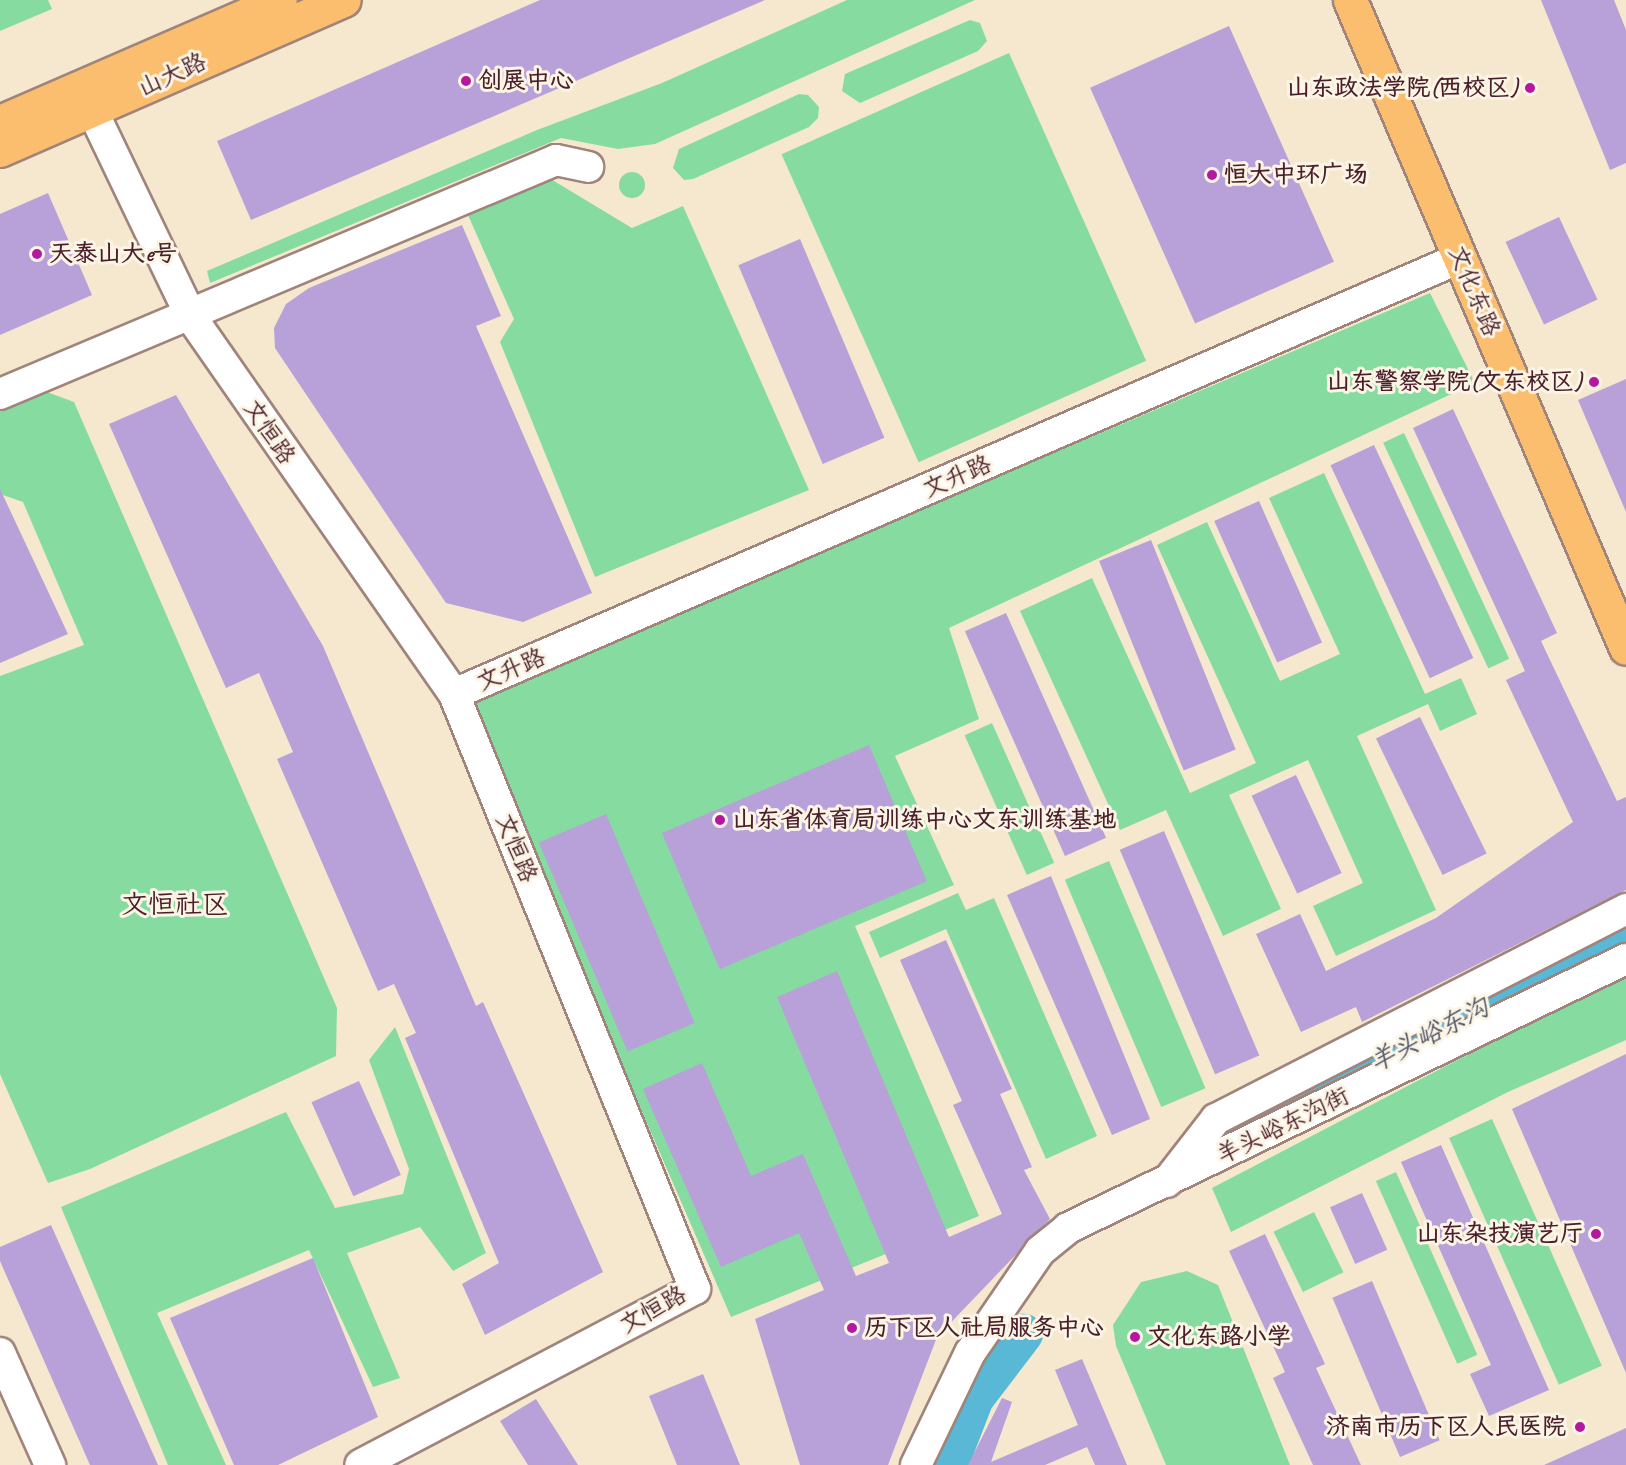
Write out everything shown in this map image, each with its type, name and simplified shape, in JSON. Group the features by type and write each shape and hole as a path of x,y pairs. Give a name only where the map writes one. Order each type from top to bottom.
{"main road":[{"name":"山大路","path":"0,122 280,0"},
{"name":"山大路","path":"0,150 344,0"},
{"name":"文化东路","path":"1350,0 1626,648"}],"street":[{"name":"文恒路","path":"92,110 191,317 454,694 694,1289 360,1465"},
{"path":"0,394 191,317 556,160 588,167"},
{"name":"文升路","path":"454,694 1460,258"},
{"name":"羊头峪东沟街","path":"1167,1182 1216,1119 1626,909"},
{"name":"羊头峪东沟街","path":"916,1465 970,1353 1040,1251 1068,1228 1626,959"},
{"path":"0,1353 50,1465"}],"green space":[{"path":"0,0 48,0 52,9 0,31"},
{"path":"847,0 975,0 655,144 618,149 561,138 210,283 207,271 537,130 662,83"},
{"path":"970,20 980,23 987,41 978,51 860,103 842,91 845,74"},
{"path":"1009,53 1146,361 919,462 782,154"},
{"path":"799,94 808,95 819,107 818,118 809,127 693,179 684,180 673,168 679,149"},
{"path":"632,172 641,176 645,185 641,194 632,198 623,194 619,185 623,176"},
{"path":"549,178 632,228 683,206 809,490 595,577 500,342 514,319 468,215"},
{"name":"山东省体育局训练中心文东训练基地","path":"1430,293 1475,383 949,628 979,719 895,756 954,885 855,926 979,1216 731,1317 465,703"},
{"path":"31,386 74,402 337,1008 336,1056 90,1169 48,1183 0,1074 0,676 84,645 23,502 0,494 0,400"},
{"path":"1404,433 1509,659 1488,668 1383,443"},
{"path":"1324,473 1425,694 1461,678 1477,714 1440,731 1428,704 1357,736 1436,910 1336,956 1313,906 1363,883 1308,760 1229,795 1281,909 1223,936 1166,810 1120,830 1020,611 1092,578 1190,793 1256,763 1157,545 1207,522 1280,681 1340,654 1269,498"},
{"path":"992,723 1054,863 1027,875 965,735"},
{"path":"1109,861 1206,1088 1161,1107 1065,880"},
{"path":"958,893 966,910 994,898 1097,1136 1046,1159 946,929 880,958 869,932"},
{"path":"1626,972 1626,1040 1508,1092 1231,1232 1212,1188"},
{"path":"395,1027 486,1253 453,1271 420,1227 347,1253 400,1378 373,1387 309,1250 157,1313 226,1465 168,1465 61,1207 286,1112 335,1208 403,1194 409,1169 369,1060"},
{"path":"1492,1119 1602,1366 1559,1385 1449,1138"},
{"path":"1396,1172 1477,1355 1457,1364 1376,1181"},
{"path":"1314,1212 1343,1272 1303,1292 1274,1232"},
{"path":"1187,1271 1218,1285 1290,1465 1166,1465 1116,1346 1113,1325 1141,1282"}],"building":[{"name":"创展中心","path":"540,0 765,0 251,220 217,141"},
{"path":"1541,0 1614,0 1626,30 1626,163 1610,170"},
{"name":"恒大中环广场","path":"1229,26 1334,262 1195,324 1090,88"},
{"name":"天泰山大e号","path":"48,193 92,295 0,335 0,214"},
{"path":"1559,217 1597,299 1544,324 1506,242"},
{"path":"462,225 501,316 476,326 592,593 523,622 446,603 275,348 274,328 286,304 309,288"},
{"path":"800,239 884,438 823,464 738,265"},
{"path":"1626,379 1626,512 1578,400"},
{"path":"176,395 323,646 476,1006 483,1002 603,1272 485,1335 462,1284 499,1263 405,1038 416,1033 394,984 378,991 277,759 293,752 259,673 226,688 109,424"},
{"path":"1453,409 1557,633 1541,641 1617,801 1626,797 1626,890 1362,1022 1356,1007 1301,1032 1256,934 1300,914 1326,971 1436,918 1573,822 1506,680 1525,671 1413,428"},
{"path":"1374,445 1473,658 1430,678 1330,465"},
{"path":"0,489 68,634 0,663"},
{"path":"1259,501 1322,643 1277,663 1214,521"},
{"path":"1151,540 1236,750 1184,771 1099,561"},
{"path":"1006,613 1106,838 1065,856 965,631"},
{"path":"1420,717 1487,854 1443,875 1376,738"},
{"path":"869,745 927,881 720,969 662,833"},
{"path":"1296,775 1342,873 1297,894 1252,796"},
{"path":"606,814 695,1023 627,1051 539,843"},
{"path":"1164,831 1259,1056 1215,1074 1120,850"},
{"path":"1051,876 1150,1119 1112,1135 1007,895"},
{"path":"946,940 1012,1089 1000,1094 1032,1167 1024,1170 1050,1219 937,1337 888,1465 800,1465 755,1319 824,1290 799,1233 721,1267 643,1089 702,1063 751,1176 803,1154 856,1276 889,1263 777,997 837,971 949,1237 1002,1214 953,1105 962,1101 900,960"},
{"name":"山东杂技演艺厅","path":"1626,1054 1626,1373 1512,1109"},
{"path":"359,1081 401,1175 353,1196 311,1102"},
{"path":"1441,1145 1549,1390 1489,1416 1470,1374 1491,1365 1401,1162"},
{"path":"1362,1193 1387,1250 1355,1264 1330,1207"},
{"path":"51,1225 158,1465 90,1465 0,1261 0,1247"},
{"path":"1265,1234 1325,1364 1316,1368 1361,1465 1313,1465 1273,1378 1285,1372 1229,1251"},
{"path":"313,1258 378,1417 278,1465 234,1465 170,1318"},
{"path":"1372,1281 1440,1440 1400,1457 1332,1298"},
{"path":"1082,1359 1127,1465 1095,1465 1087,1447 1045,1465 968,1465 1002,1398 1012,1402 991,1462 1078,1425 1055,1370"},
{"path":"703,1374 740,1465 677,1465 649,1396"},
{"path":"536,1399 578,1465 528,1465 500,1421"},
{"path":"1626,1428 1626,1465 1544,1465"}],"waterway":[{"name":"羊头峪东沟","path":"1280,1110 1626,937"},
{"name":"羊头峪东沟","path":"948,1465 974,1398 1023,1334"}],"place":[{"name":"创展中心","path":"466,81"},
{"name":"山东政法学院(西校区)","path":"1530,88"},
{"name":"恒大中环广场","path":"1212,175"},
{"name":"天泰山大e号","path":"37,254"},
{"name":"山东警察学院(文东校区)","path":"1594,382"},
{"name":"山东省体育局训练中心文东训练基地","path":"720,820"},
{"name":"山东杂技演艺厅","path":"1596,1234"},
{"name":"历下区人社局服务中心","path":"852,1328"},
{"name":"文化东路小学","path":"1135,1337"},
{"name":"济南市历下区人民医院","path":"1580,1427"}],"district":[{"name":"文恒社区","path":"175,905"}]}
